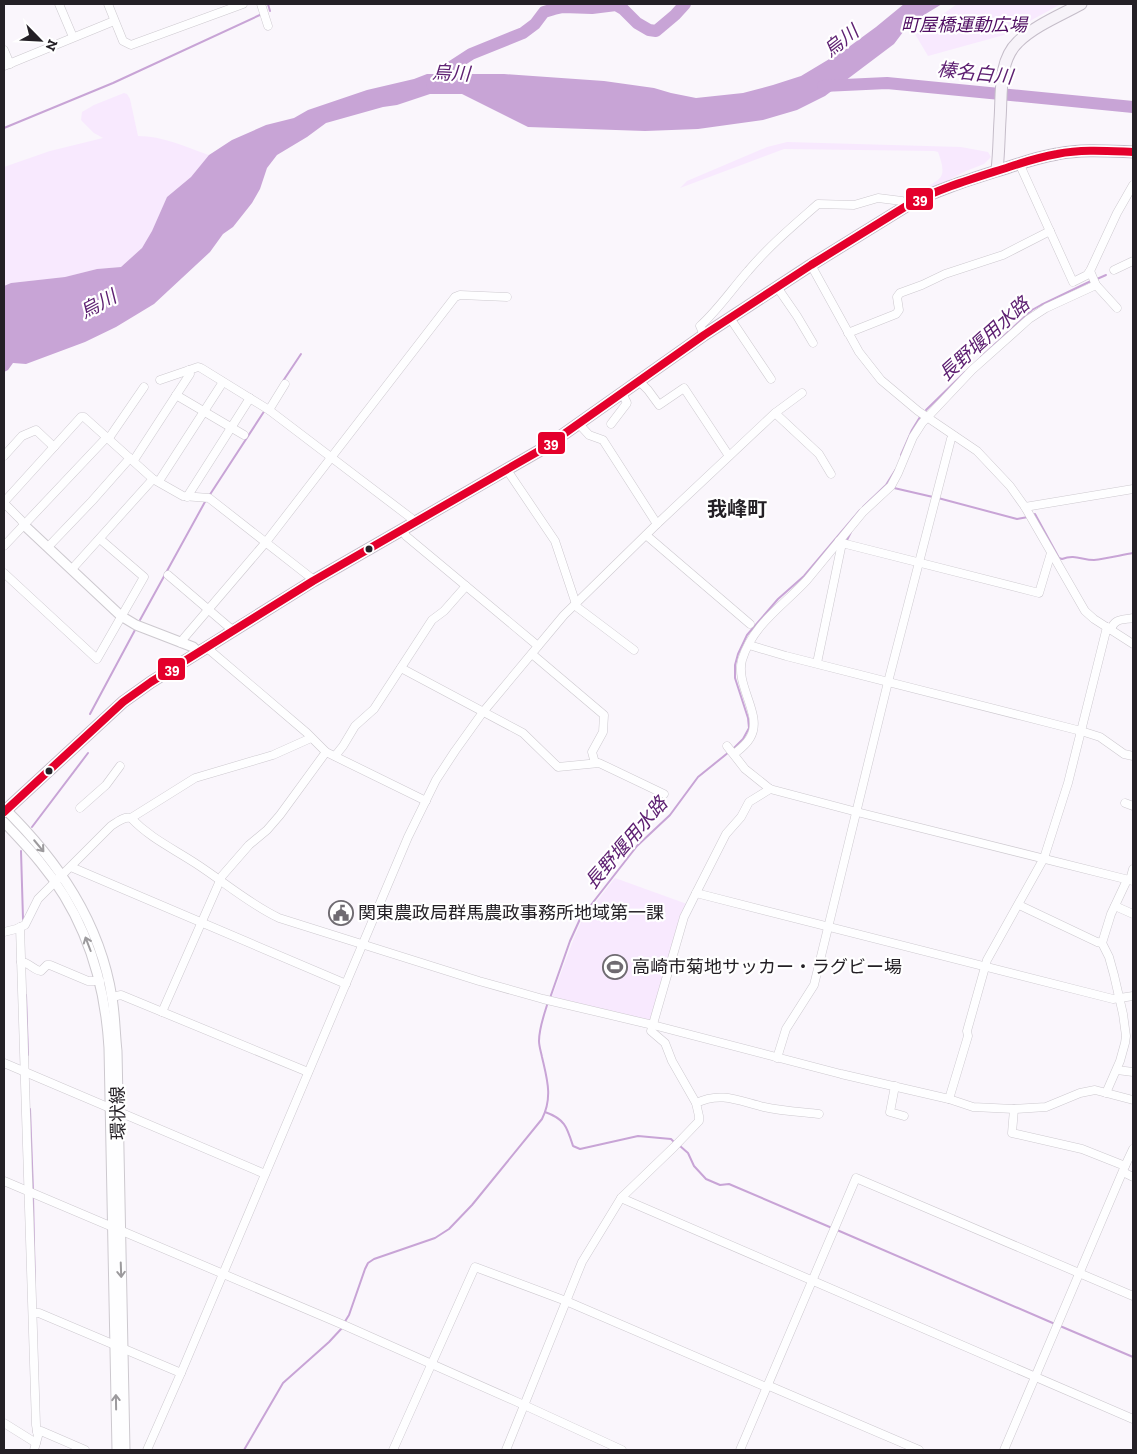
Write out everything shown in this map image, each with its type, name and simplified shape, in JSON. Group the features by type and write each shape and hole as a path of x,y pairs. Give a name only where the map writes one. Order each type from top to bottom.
{"main road":[{"path":"998,170 1002,79 1011,50 1029,33 1081,4"},
{"path":"4,810 123,702 151,682 313,581 544,448 704,335 811,265 908,205 922,197 998,170 1057,154 1079,151 1133,152"}],"street":[{"path":"59,4 73,37"},
{"path":"108,4 124,42 131,45 243,4"},
{"path":"261,4 268,26"},
{"path":"4,50 7,65 114,20"},
{"path":"1019,163 1073,282 1087,275 1090,271 1117,213 1133,185"},
{"path":"704,335 700,326 710,318 747,271 784,234 818,204 854,205 878,198 902,201 908,205"},
{"path":"848,333 896,314 899,310 897,297 900,293 945,274 1003,255 1050,231"},
{"path":"1114,270 1133,262"},
{"path":"811,265 864,360 881,380 927,417 984,457 1010,486 1025,507 1082,607 1094,619 1133,644"},
{"path":"1090,271 1096,285 1117,308"},
{"path":"1096,285 1046,308 1022,324 977,365 927,417 913,437 891,486 864,512 802,585 766,619 749,645 742,662 741,675 753,715 754,729 748,742 731,750 745,769 770,789 1130,880"},
{"path":"777,287 798,316 813,343"},
{"path":"181,643 266,542 455,297 460,295 507,296"},
{"path":"730,318 772,380"},
{"path":"160,380 198,367 201,368 269,410 411,518 414,523"},
{"path":"48,547 132,459 190,374 189,370"},
{"path":"638,380 659,405 684,388 729,456"},
{"path":"72,570 156,480 223,382"},
{"path":"269,410 285,384"},
{"path":"4,546 108,438 144,387"},
{"path":"611,424 627,402 622,393"},
{"path":"147,1450 408,837 455,751 483,712 575,604 775,413 802,394"},
{"path":"176,395 244,435"},
{"path":"187,497 250,398"},
{"path":"775,413 819,454 831,474"},
{"path":"313,581 209,498 183,496 156,480 84,417 81,417 4,503 24,525 121,616 136,625 202,650 326,752 426,801"},
{"path":"579,424 589,435 603,440 658,524"},
{"path":"4,456 22,436 36,430 54,447"},
{"path":"777,1058 786,1029 814,984 888,682 951,439 954,436"},
{"path":"507,470 555,540 577,607 634,650"},
{"path":"1025,507 1133,489"},
{"path":"402,530 406,536 538,646"},
{"path":"646,535 750,624"},
{"path":"4,573 97,659 144,577 100,539"},
{"path":"840,542 1038,593 1051,553"},
{"path":"818,663 840,542"},
{"path":"168,574 232,631"},
{"path":"335,756 355,726 374,709 432,620 444,612 466,586"},
{"path":"949,1099 968,1036 967,1031 987,960 1044,858 1068,783 1109,629 1117,621 1133,618"},
{"path":"749,645 1082,731 1100,737 1124,754 1133,756"},
{"path":"532,654 604,715 602,732 592,752 594,763"},
{"path":"401,668 523,733 558,767 594,763 603,764 664,794"},
{"path":"4,932 20,927 28,921 38,898 111,826 124,818 131,818 195,778 273,755 311,738"},
{"path":"162,1012 220,880 249,845 280,815 326,752"},
{"path":"80,808 106,785 120,766"},
{"path":"506,1450 582,1262 621,1198 699,1121 696,1103 672,1061 666,1044 651,1031 684,917 726,834 741,817 749,802 770,789"},
{"path":"1125,803 1133,806"},
{"name":"環状線","path":"4,810 36,842 62,875 79,902 101,954 112,996 116,1051 114,1110 119,1348 125,1450"},
{"path":"131,818 160,843 195,863 272,915 479,981 777,1058 949,1099 974,1107 1014,1109 1046,1107 1095,1090 1133,1100"},
{"name":"環状線","path":"4,822 40,862 55,882 71,907 86,937 100,981 106,1017 114,1110"},
{"path":"71,867 346,984"},
{"path":"1106,1093 1117,1070 1126,1036 1123,1014 1109,957 1102,943 1115,906 1130,880 1133,869"},
{"path":"696,893 1114,999 1133,996"},
{"path":"1019,905 1102,943"},
{"path":"1115,906 1133,914"},
{"path":"4,1423 35,1446 37,1432 20,927"},
{"path":"21,962 26,962 38,971 50,965 88,980 100,981"},
{"path":"112,996 121,995 308,1072"},
{"path":"4,1062 265,1174"},
{"path":"1117,1070 1133,1072"},
{"path":"895,1086 890,1112 904,1116"},
{"path":"696,1103 706,1098 721,1097 765,1107 819,1114"},
{"path":"1014,1109 1012,1133 1082,1149 1124,1169 1133,1177"},
{"path":"1004,1450 1133,1150"},
{"path":"740,1450 856,1178 1133,1296"},
{"path":"4,1181 343,1325 622,1450"},
{"path":"621,1198 1133,1419"},
{"path":"393,1450 475,1267 566,1301 919,1450"},
{"path":"32,1312 181,1373"},
{"name":"環状線","path":"117,1450 119,1348"},
{"path":"37,1432 41,1431 86,1450"}],"green space":[{"name":"町屋橋運動広場","path":"957,4 1061,4 1004,35 928,56 915,34"},
{"path":"124,93 130,99 138,136 165,140 209,155 191,177 167,197 142,248 121,267 97,269 65,277 11,283 4,286 4,167 50,151 103,138 94,133 81,120 82,112"},
{"path":"787,142 961,147 988,152 991,157 984,164 966,171 916,197 922,190 941,176 941,163 938,152 784,149 680,188 687,181 767,147"},
{"name":"高崎市菊地サッカー・ラグビー場","path":"615,878 687,904 653,1021 552,997 582,920"}],"water":[{"name":"烏川","path":"904,4 942,4 919,18 903,32 894,44 825,96 797,110 763,120 698,129 645,131 528,127 462,94 430,94 397,105 383,107 326,123 277,155 267,168 260,189 252,203 233,227 223,234 210,252 154,304 116,327 85,342 26,364 13,363 4,372 4,286 11,283 65,277 97,269 121,267 142,248 167,197 191,177 209,155 232,140 266,125 294,118 308,110 367,90 427,74 504,74 604,81 654,88 696,98 743,93 801,76 846,49"}],"waterway":[{"path":"268,4 270,11"},
{"name":"烏川","path":"432,85 451,67 471,54 523,33 535,24 544,12 563,7 592,8 616,5 623,9 637,23 649,30 656,31 685,4"},
{"path":"4,128 113,83 262,14"},
{"name":"榛名白川","path":"823,86 887,83 1133,107"},
{"name":"長野堰用水路","path":"1097,279 1106,275"},
{"name":"長野堰用水路","path":"981,357 1032,310 1091,281"},
{"path":"283,381 301,354"},
{"name":"長野堰用水路","path":"926,410 965,372"},
{"path":"209,496 265,410"},
{"name":"長野堰用水路","path":"901,455 920,417"},
{"name":"長野堰用水路","path":"863,507 886,485 896,469"},
{"path":"894,488 933,497"},
{"path":"938,498 1017,519 1028,517"},
{"path":"140,620 206,500"},
{"name":"長野堰用水路","path":"733,749 743,739 749,728 748,718 735,678 735,665 738,654 747,635 778,599 804,576 860,510"},
{"path":"1035,514 1059,558 1075,557 1094,560 1133,553"},
{"path":"847,540 851,532"},
{"path":"90,714 135,630"},
{"name":"長野堰用水路","path":"550,998 570,941 580,919 637,846 670,815 698,777 729,752"},
{"path":"32,827 88,753"},
{"path":"21,851 23,919"},
{"path":"26,995 28,1055"},
{"name":"長野堰用水路","path":"344,1323 349,1315 368,1263 374,1259 435,1238 449,1229 472,1205 542,1119 547,1103 548,1088 539,1045 539,1036 548,1002"},
{"path":"30,1109 33,1191"},
{"path":"545,1112 564,1124 573,1146 580,1149 638,1136 671,1139 675,1143"},
{"path":"680,1146 688,1153 694,1166 706,1179 720,1185 729,1184 832,1228"},
{"path":"33,1196 35,1291"},
{"path":"837,1230 1055,1324"},
{"path":"1060,1326 1133,1357"},
{"name":"長野堰用水路","path":"244,1450 283,1383 342,1328"}],"transit line":[{"name":"39","path":"4,812 123,702 151,682 313,581 544,448 704,335 811,265 908,205 932,193 1020,163 1044,157 1066,152 1133,152"}],"place":[{"name":"関東農政局群馬農政事務所地域第一課","path":"341,913"},
{"name":"高崎市菊地サッカー・ラグビー場","path":"615,967"}],"district":[{"name":"我峰町","path":"737,509"}]}
